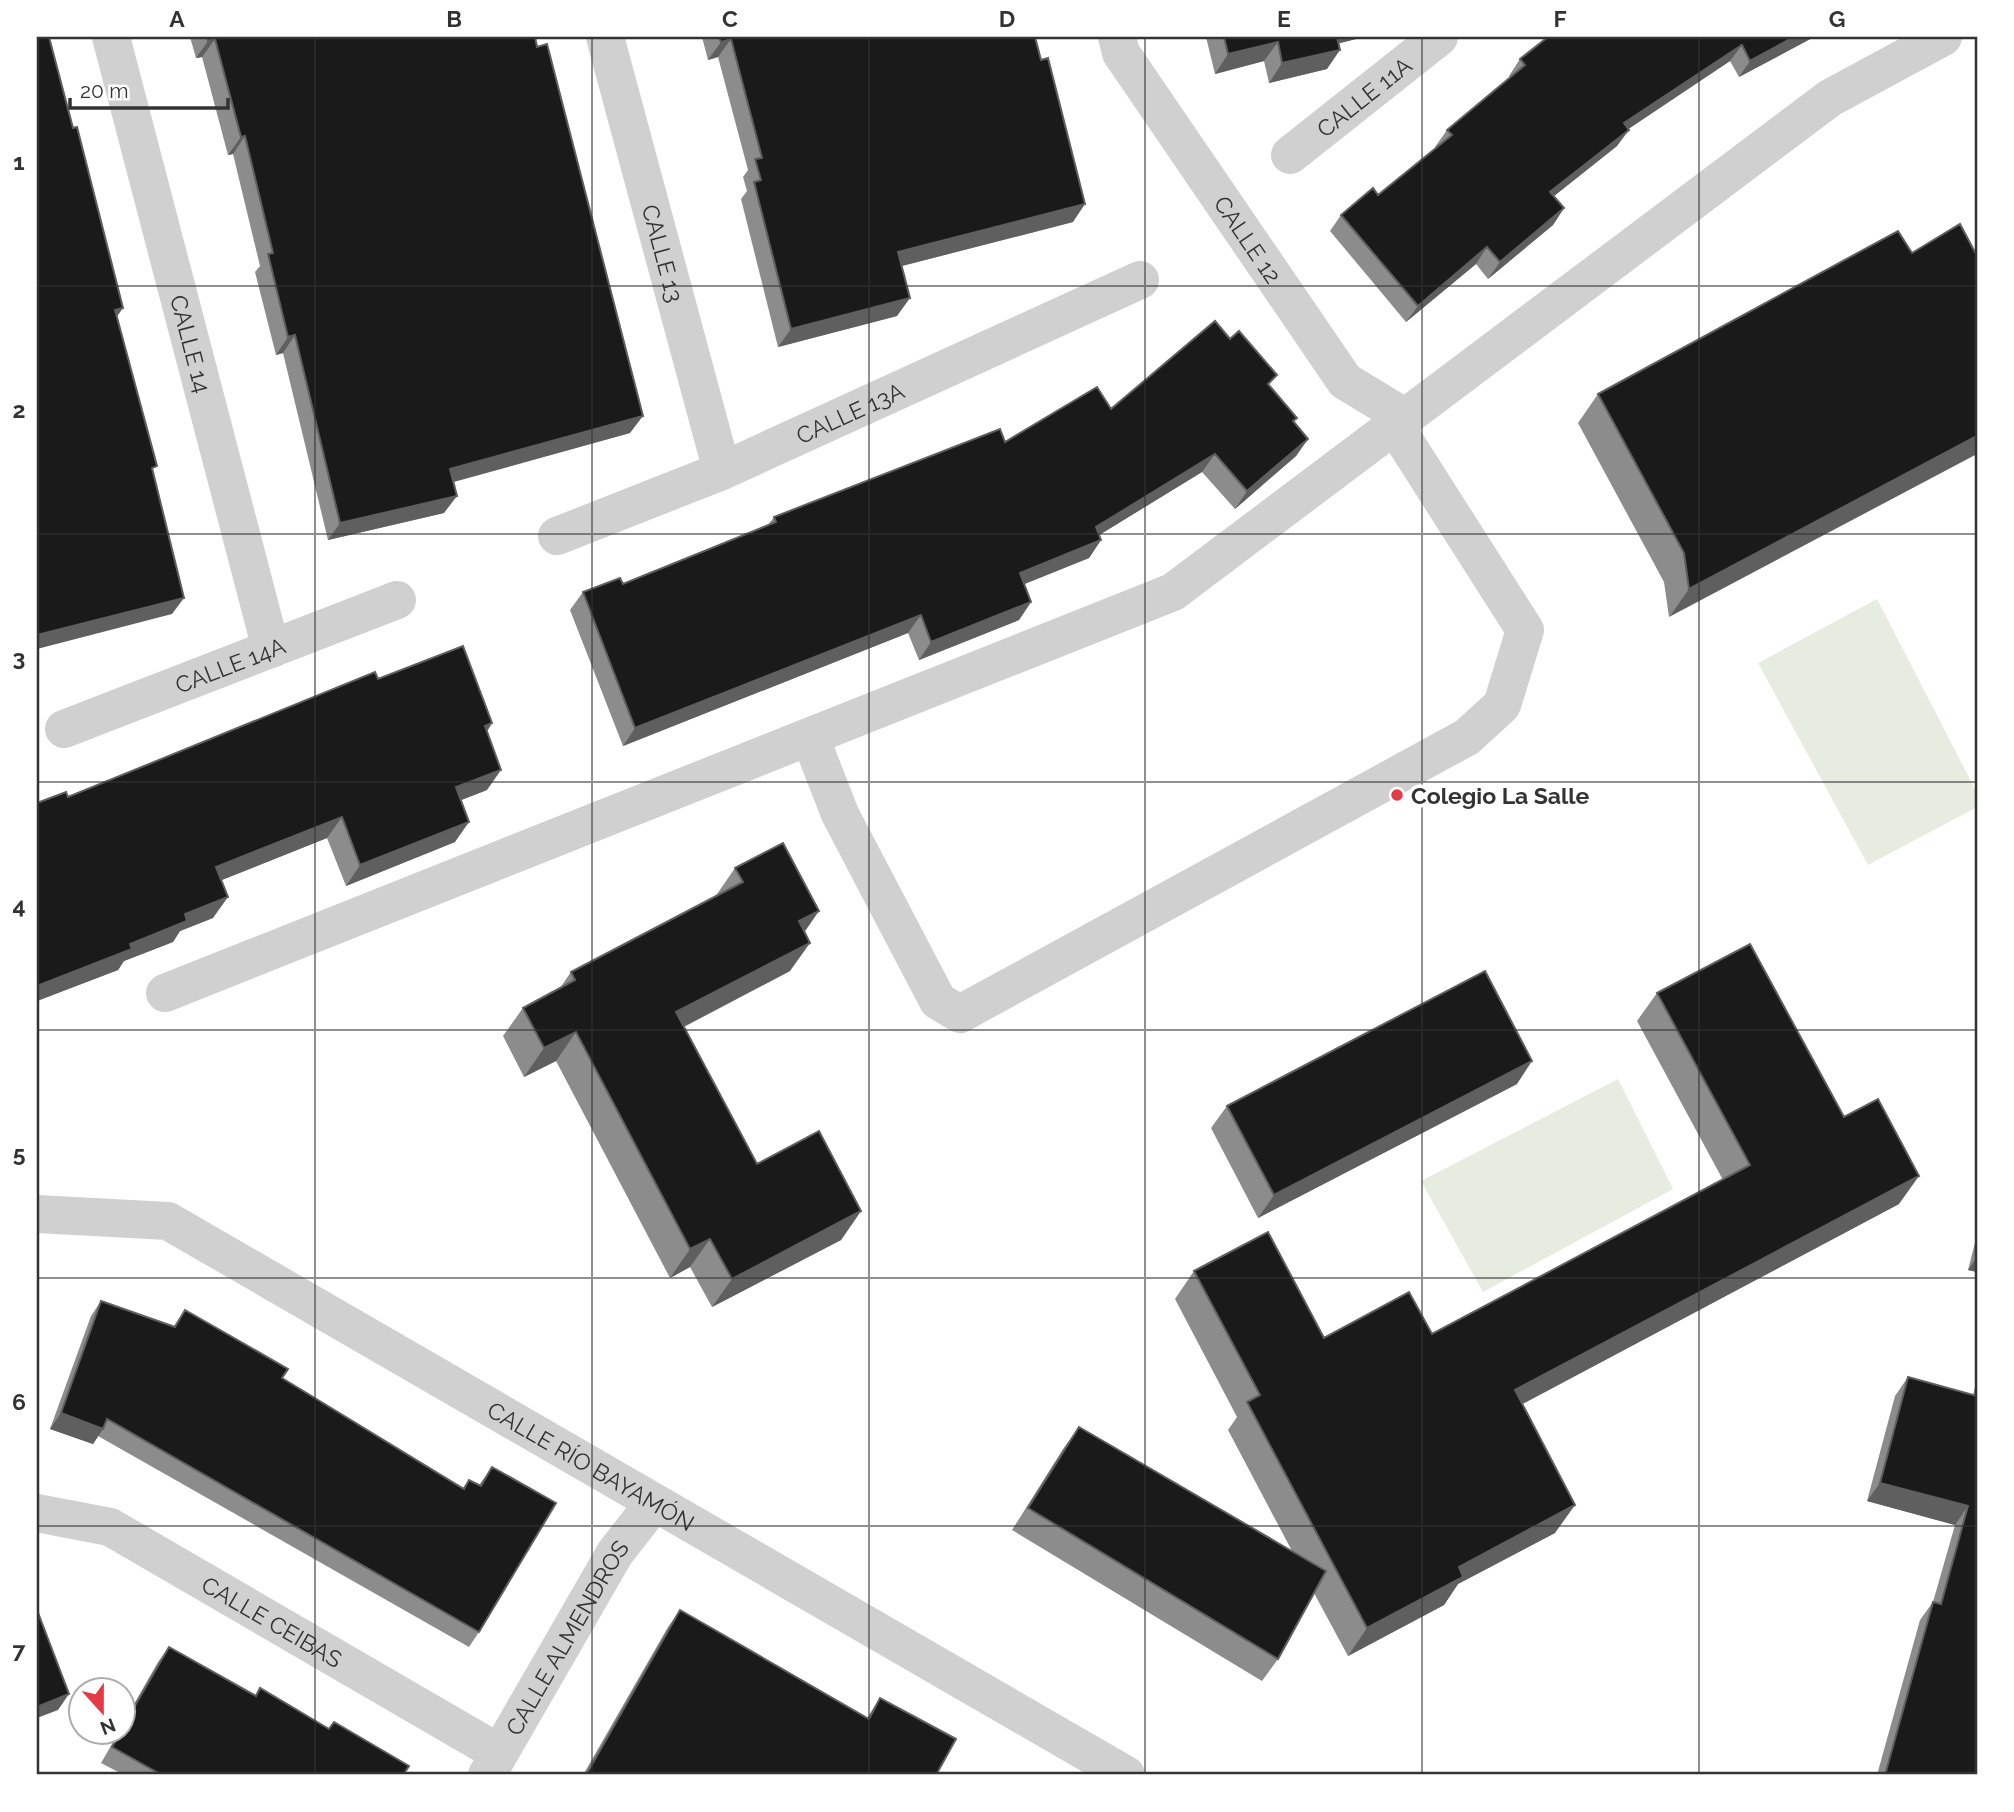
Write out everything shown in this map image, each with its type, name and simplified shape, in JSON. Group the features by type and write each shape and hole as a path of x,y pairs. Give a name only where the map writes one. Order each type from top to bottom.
{"street":[{"name":"CALLE 14","path":"111,37 271,649"},
{"name":"CALLE 13","path":"605,37 722,471"},
{"name":"CALLE 12","path":"1117,37 1121,53 1345,380 1400,422"},
{"name":"CALLE 11A","path":"1290,155 1439,37"},
{"path":"165,993 1173,592 1830,98 1943,37"},
{"name":"CALLE 13A","path":"557,536 722,471 1140,280"},
{"path":"810,737 840,814 937,1001 960,1014 1467,737 1503,705 1525,630 1400,422"},
{"name":"CALLE 14A","path":"64,729 397,600"},
{"name":"CALLE RÍO BAYAMÓN","path":"37,1214 168,1221 1126,1775"},
{"name":"CALLE ALMENDROS","path":"493,1764 615,1553 654,1503"},
{"name":"CALLE CEIBAS","path":"37,1513 110,1527 493,1764"}],"shaded area":[{"path":"1877,599 1977,793 1977,807 1868,865 1758,663"},
{"path":"1618,1079 1673,1189 1483,1292 1421,1181"}],"building":[{"path":"37,37 49,37 73,128 77,127 123,308 115,310 157,466 152,468 184,598 37,635"},
{"path":"207,37 535,37 537,47 547,44 643,416 450,469 457,496 340,523 295,335 288,337 268,254 273,253 245,136 241,137 215,39 208,41"},
{"path":"719,37 1035,37 1041,60 1048,58 1085,204 898,252 910,298 791,329 754,182 761,180 755,159 762,158 731,39 721,42"},
{"path":"1224,37 1337,37 1340,50 1282,63 1278,42 1228,54"},
{"path":"1548,37 1794,37 1750,61 1742,45 1624,123 1629,130 1550,192 1564,208 1500,262 1487,247 1418,306 1341,215 1373,188 1378,195 1452,135 1447,130 1525,65 1520,59"},
{"path":"1960,224 1977,256 1977,436 1689,589 1684,553 1598,394 1898,231 1912,253"},
{"path":"1215,321 1230,339 1239,331 1277,375 1268,384 1297,418 1293,421 1308,439 1247,491 1215,454 1096,527 1101,540 1020,573 1031,602 931,642 921,615 635,728 583,592 620,578 623,584 776,522 774,517 1000,429 1005,442 1097,387 1111,409"},
{"path":"463,646 492,723 485,726 501,770 456,787 469,822 360,865 342,817 216,867 228,897 185,914 187,921 130,944 132,949 37,986 37,803 66,792 68,797 375,672 378,679"},
{"path":"783,843 819,911 799,921 810,943 676,1012 757,1164 819,1131 861,1211 732,1279 710,1239 690,1249 576,1032 544,1048 523,1008 575,980 571,972 743,882 735,868"},
{"path":"1750,944 1844,1117 1878,1099 1919,1176 1515,1390 1575,1505 1459,1567 1463,1577 1367,1628 1247,1402 1260,1395 1194,1271 1268,1232 1324,1338 1409,1292 1432,1334 1750,1165 1657,993"},
{"path":"1485,971 1532,1061 1274,1195 1227,1106"},
{"path":"101,1301 175,1327 185,1310 288,1369 282,1378 464,1489 469,1480 481,1486 492,1467 556,1503 479,1632 107,1419 103,1429 61,1413"},
{"path":"1908,1377 1977,1396 1977,1775 1885,1775 1933,1602 1941,1604 1968,1506 1880,1483"},
{"path":"1079,1427 1326,1571 1278,1659 1028,1508"},
{"path":"37,1610 66,1686 66,1695 37,1707"},
{"path":"680,1610 869,1719 880,1698 956,1739 936,1775 586,1775"},
{"path":"169,1647 256,1696 260,1688 329,1729 334,1722 409,1766 403,1775 162,1775 112,1747 136,1745 136,1704"}],"place":[{"name":"Colegio La Salle","path":"1397,795"}]}
